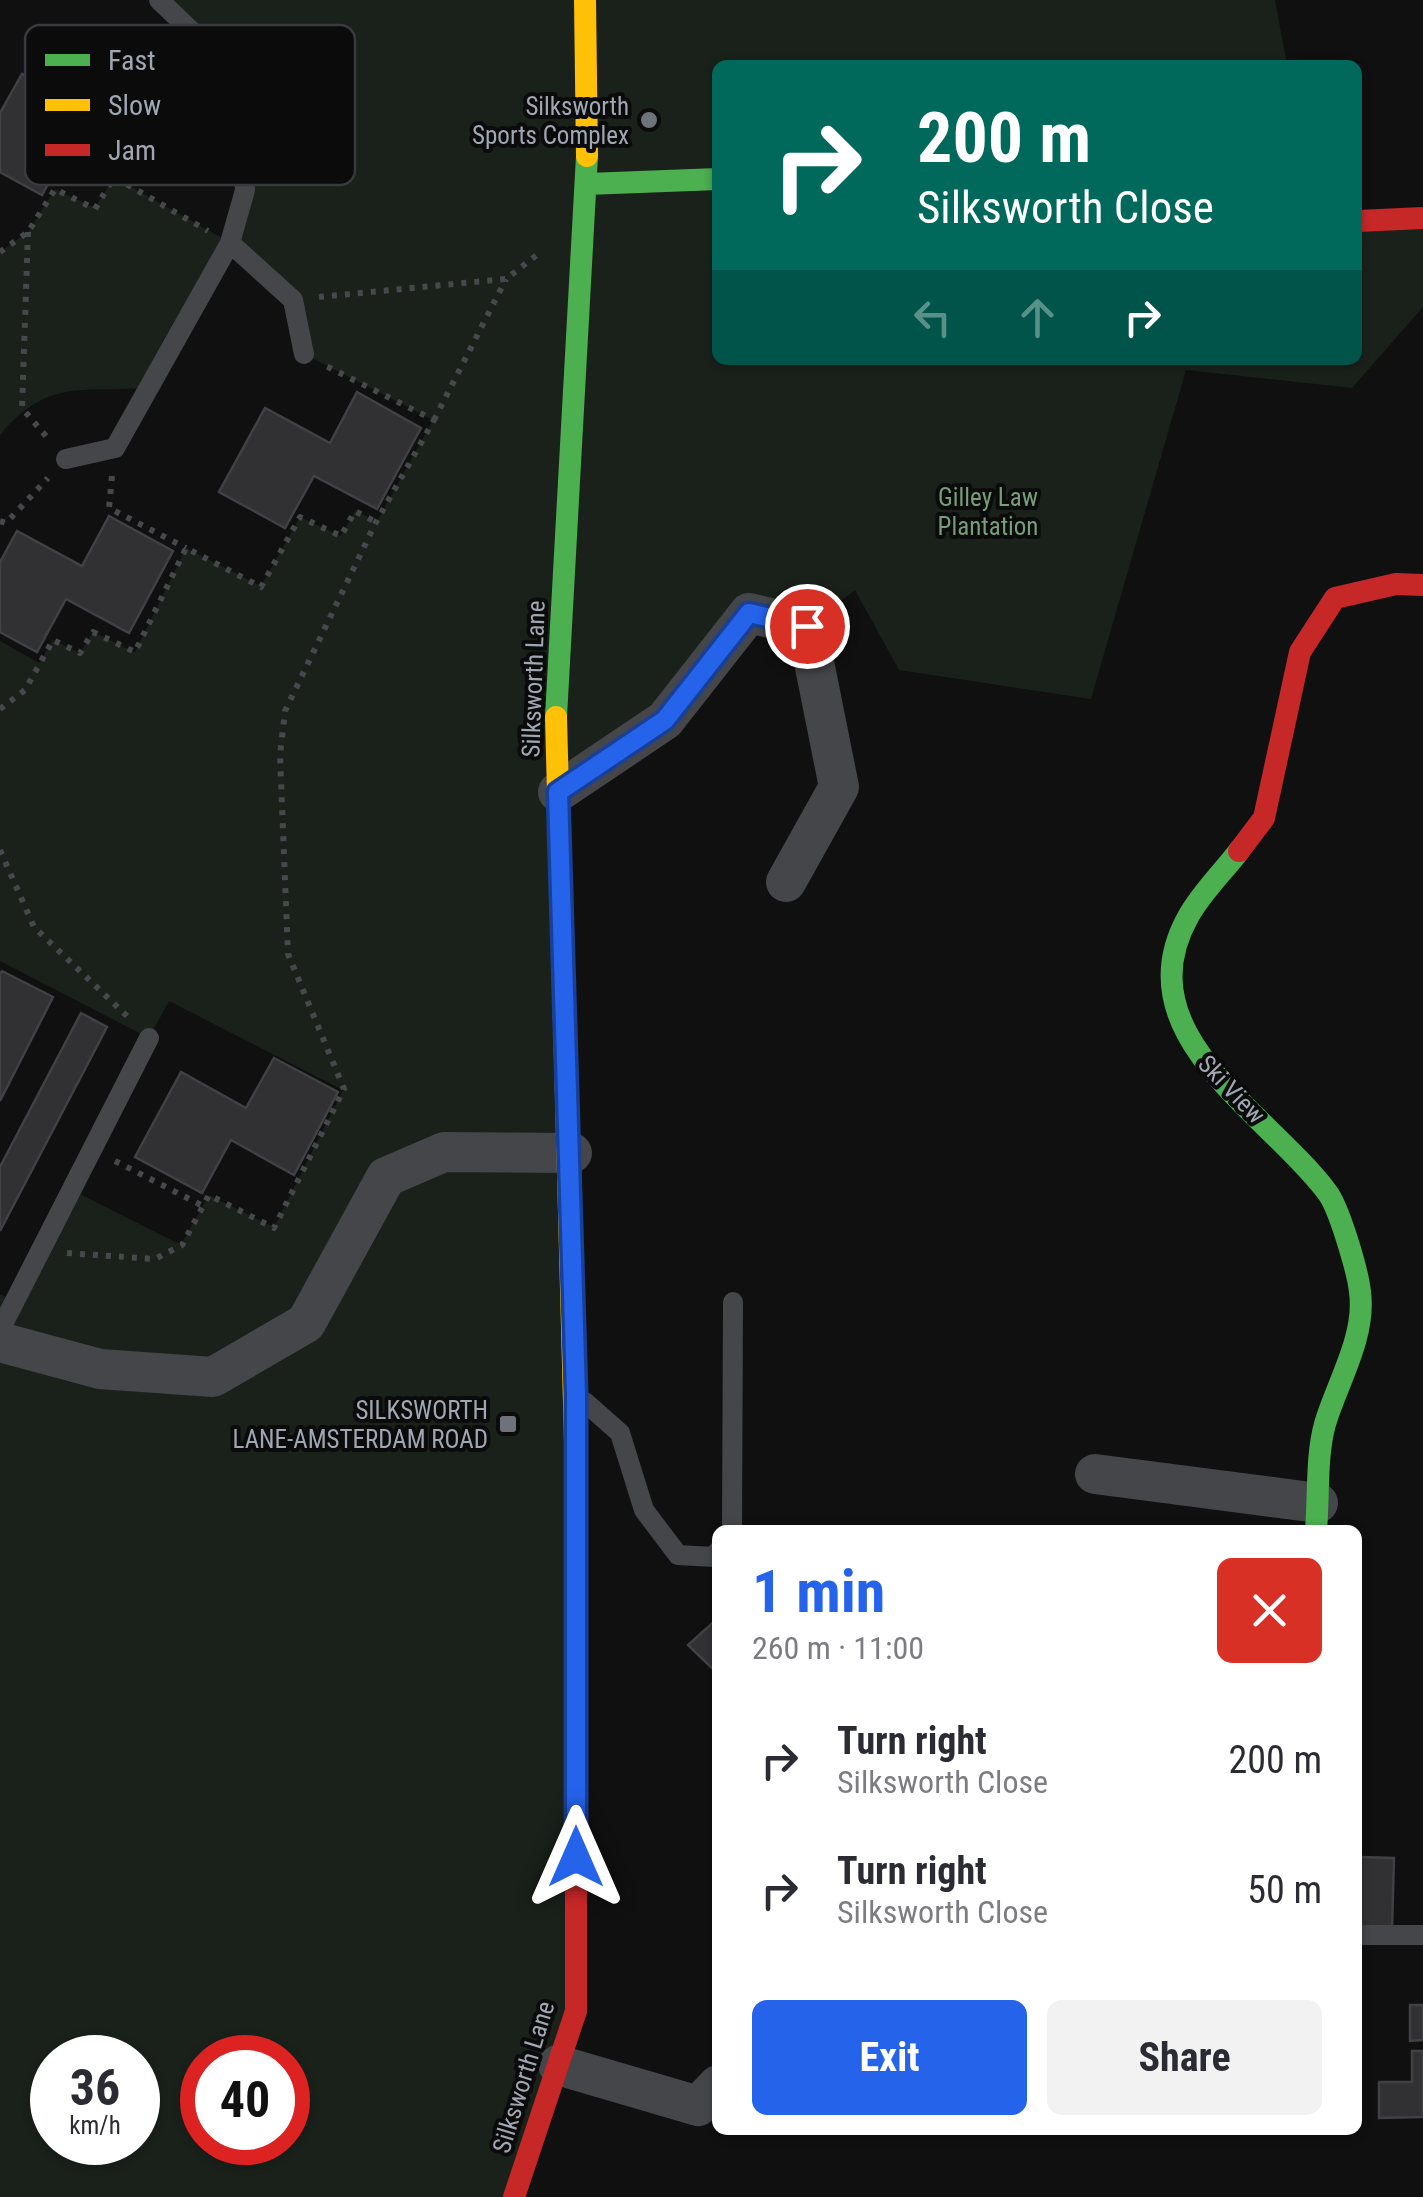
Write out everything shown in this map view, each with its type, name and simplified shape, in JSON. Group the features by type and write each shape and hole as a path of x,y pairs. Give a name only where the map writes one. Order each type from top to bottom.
{"street":[{"name":"Silksworth Lane","path":"514,2197 576,2011 576,1394 556,701 587,184 585,0"},
{"path":"587,184 712,179"},
{"path":"1362,221 1423,218"},
{"name":"Ski View","path":"1095,1474 1317,1516 1324,1427 1352,1350 1361,1294 1330,1196 1257,1114 1199,1059 1175,1015 1173,965 1187,918 1264,818 1300,652 1335,598 1396,584 1423,584"},
{"path":"558,792 665,720 749,613 807,626 839,787 786,882"},
{"path":"0,1342 100,1369 213,1377 306,1323 386,1177 444,1152 572,1152"},
{"path":"558,2065 698,2106 712,2091"}],"lane":[{"path":"160,0 186,25"},
{"path":"66,459 115,448 230,243 245,185"},
{"path":"230,243 293,300 304,354"},
{"path":"0,1330 149,1038"},
{"path":"732,1525 734,1302"},
{"path":"576,1394 620,1434 644,1510 678,1555 712,1557"},
{"path":"1362,1935 1423,1935"}],"path":[{"path":"0,252 28,232 55,190 95,208 109,185"},
{"path":"128,185 230,243"},
{"path":"0,522 6,524 66,459 22,408 28,232"},
{"path":"40,1251 156,1259 182,1245 209,1195 274,1228 344,1090 288,954 280,755 286,712 376,522 434,420 506,279 547,241"},
{"path":"293,300 506,279"},
{"path":"304,354 434,420"},
{"path":"115,448 109,508 261,587 300,517 341,536 356,510 376,522"},
{"path":"0,709 25,690 54,640 80,653 93,632 136,652 186,548"},
{"path":"0,850 34,927 149,1038"},
{"path":"92,1150 203,1206"}],"green space":[{"name":"Gilley Law Plantation","path":"159,0 1275,0 1286,60 712,60 712,365 1362,365 1362,221 1423,218 1423,307 1352,388 1186,370 1091,699 899,670 855,590 807,627 748,613 665,720 558,792 576,2011 514,2197 0,2197 0,1294 14,1301 72,1190 181,1245 209,1195 274,1227 343,1090 169,1001 149,1038 0,961 0,641 39,663 53,640 80,653 93,632 135,652 186,548 261,586 300,517 341,536 355,511 377,521 433,420 304,354 293,300 230,243 152,387 52,396 18,416 0,435 0,252 28,232 55,189 95,208 109,185 128,185 229,242 245,185 355,185 355,25 185,25"}],"building":[{"path":"22,74 25,185 47,185 42,195 0,172 0,113"},
{"path":"357,392 421,428 377,509 314,476 285,528 219,492 265,408 330,443"},
{"path":"109,516 173,551 129,633 66,599 37,652 0,632 0,562 17,531 82,566"},
{"path":"2,971 53,997 0,1101 0,974"},
{"path":"81,1013 107,1027 0,1231 0,1167"},
{"path":"274,1058 338,1092 294,1175 231,1140 202,1193 135,1157 181,1072 246,1108"},
{"path":"712,1623 712,1668 688,1645"},
{"path":"1362,1857 1394,1858 1392,1929 1362,1928"},
{"path":"1410,2005 1423,2005 1423,2040 1410,2041"},
{"path":"1412,2051 1423,2051 1423,2117 1379,2118 1379,2082 1412,2082"}],"traffic: fast":[{"path":"556,717 587,156"},
{"path":"587,184 712,179"},
{"path":"1239,851 1188,917 1173,959 1174,998 1188,1034 1211,1068 1327,1192 1352,1256 1360,1292 1359,1326 1322,1436 1316,1525"}],"traffic: slow":[{"path":"585,0 587,156"},
{"path":"556,717 576,1480"}],"traffic: jam":[{"path":"1362,221 1423,218"},
{"path":"1239,851 1264,818 1300,652 1335,598 1396,584 1423,585"},
{"path":"514,2197 576,2011 576,1480"}],"place":[{"name":"Silksworth Sports Complex","path":"649,120"},
{"name":"SILKSWORTH LANE-AMSTERDAM ROAD","path":"508,1424"}],"route":[{"path":"576,1857 572,1152 558,792 665,720 749,613 807,626"}]}
